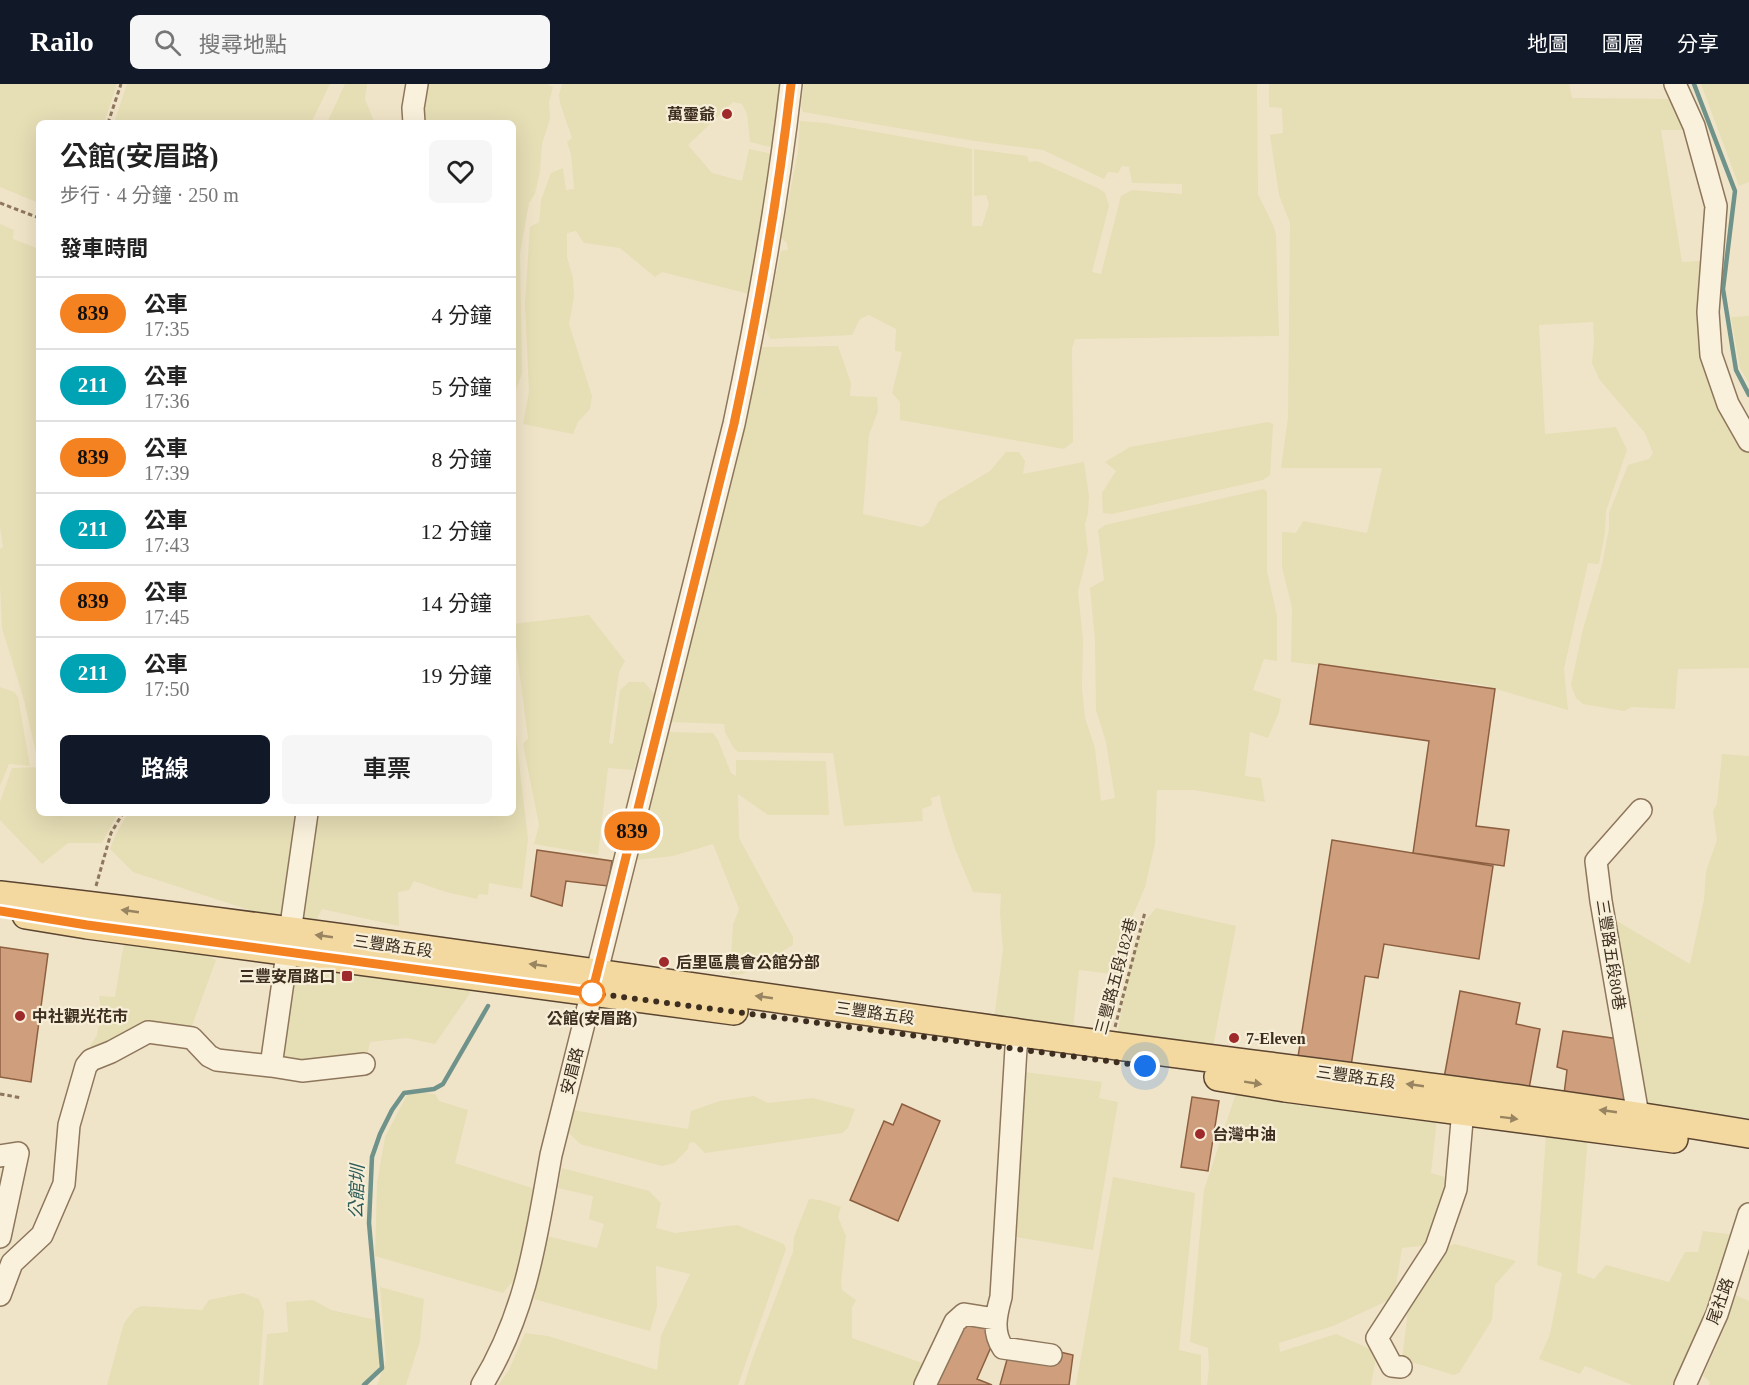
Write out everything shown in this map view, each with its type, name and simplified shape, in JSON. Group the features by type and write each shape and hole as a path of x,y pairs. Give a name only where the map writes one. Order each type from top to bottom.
{"main road":[{"name":"三豐路五段","path":"0,895 91,906 288,942 1018,1041 1285,1088 1638,1115 1749,1134"},
{"name":"三豐路五段","path":"0,911 87,925 288,942"},
{"name":"三豐路五段","path":"1018,1041 1110,1046 1464,1101 1749,1150"}],"street":[{"path":"414,120 413,108 417,84"},
{"name":"安眉路","path":"482,1385 511,1331 530,1269 550,1155 734,424 775,203 791,84"},
{"path":"1675,84 1694,126 1716,206 1708,312 1711,355 1728,404 1749,441"},
{"name":"三豐路五段80巷","path":"1638,1115 1596,861 1641,810"},
{"path":"271,1066 307,816"},
{"path":"0,1295 12,1263 9,1251 42,1234 64,1184 69,1125 86,1066 91,1060 148,1032 192,1038 209,1056 218,1060 302,1071 364,1064"},
{"path":"1018,1041 1001,1297 995,1319 997,1340 1003,1348 1051,1355"},
{"path":"1401,1367 1392,1366 1377,1338 1436,1247 1456,1189 1464,1101"},
{"path":"0,1156 18,1153 0,1237"},
{"name":"尾社路","path":"1685,1385 1717,1314 1749,1214"},
{"path":"925,1385 955,1322 964,1314 995,1319"}],"path":[{"path":"109,120 121,84"},
{"path":"0,203 36,217"},
{"path":"91,906 111,833 121,816"},
{"name":"三豐路五段182巷","path":"1110,1046 1144,912"},
{"path":"0,1094 22,1098"}],"shaded area":[{"path":"0,84 117,84 105,120 36,120 36,202 0,187"},
{"path":"127,84 330,84 312,120 115,120"},
{"path":"345,84 367,84 365,99 374,120 328,120"},
{"path":"426,84 547,84 553,87 549,102 550,119 542,144 540,171 535,194 529,203 520,253 522,373 516,390 516,120 424,120"},
{"path":"562,84 786,84 778,149 750,142 747,114 742,104 733,102 688,145 712,173 742,181 749,149 777,155 753,295 662,272 655,277 620,248 584,243 576,231 567,233 567,257 573,278 574,297 569,324 592,396 590,409 578,422 573,434 523,424 529,392 525,304 530,227 539,222 541,200 551,173 563,168 566,190 574,189 571,154 567,142 572,138 559,95"},
{"path":"804,84 1257,84 1258,194 1276,236 1279,336 1075,339 1072,348 1073,442 1064,449 900,420 900,402 892,393 902,352 895,351 896,329 869,315 860,319 852,335 770,339 765,326 781,251 788,250 787,243 781,238 798,151 800,121 825,123 972,149 972,226 982,226 989,204 986,195 974,196 974,149 1027,156 1029,162 1037,161 1098,188 1105,193 1109,206 1092,272 1101,274 1121,196 1132,190 1182,194 1182,184 1132,183 1129,167 1122,166 1118,173 1108,172 1104,179 1043,150 803,112 801,106"},
{"path":"1269,84 1569,84 1572,98 1686,99 1699,130 1661,130 1682,262 1713,260 1721,372 1749,431 1749,668 1678,669 1675,709 1632,707 1624,711 1583,704 1576,698 1571,685 1583,629 1602,565 1609,528 1609,513 1628,465 1649,459 1653,453 1645,433 1599,379 1592,363 1593,322 1539,325 1545,434 1616,427 1627,450 1606,511 1605,533 1599,564 1588,563 1564,669 1568,710 1479,684 1291,662 1292,608 1282,567 1282,532 1296,533 1303,521 1367,533 1382,468 1281,468 1288,418 1290,223 1279,195 1270,135 1283,133 1282,108 1269,107"},
{"path":"1701,84 1749,84 1749,182 1739,186"},
{"path":"0,224 14,230 13,239 36,248 36,754 24,700 2,628 0,549 3,547 0,527"},
{"path":"1749,316 1749,383 1740,368 1731,317"},
{"path":"838,346 851,383 850,396 877,397 878,411 869,435 863,514 922,527 929,522 938,502 990,471 1006,452 1019,452 1025,461 1023,474 1084,462 1089,496 1085,524 1088,551 1078,592 1083,640 1082,688 1085,718 1095,748 1101,801 1115,798 1106,742 1096,710 1095,640 1090,588 1104,580 1098,530 1105,525 1264,489 1267,492 1267,571 1277,616 1277,661 1264,659 1253,690 1281,699 1279,712 1268,738 1250,732 1245,776 1261,778 1265,802 1194,790 1157,790 1155,844 1145,887 1131,920 1137,922 1121,975 1079,970 1073,1030 994,1019 1003,950 1001,894 973,892 955,849 940,795 931,798 932,805 922,809 923,821 844,826 833,753 738,752 725,732 724,724 670,722 761,347"},
{"path":"1268,422 1273,424 1270,475 1263,480 1112,514 1103,513 1102,493 1116,471 1105,462 1130,447"},
{"path":"589,615 625,661 619,672 609,743 613,744 620,690 629,682 644,682 655,695 634,770 608,768 598,855 534,844 539,825 523,744 528,738 516,647 516,624"},
{"path":"0,687 14,692 18,697 30,766 9,764 0,786"},
{"path":"667,732 713,733 731,773 736,776 736,760 826,761 829,815 768,815 738,794 739,838 793,937 793,945 743,974 730,975 733,925 739,909 713,844 673,856 636,860"},
{"path":"516,736 528,839 522,889 489,883 488,895 479,894 477,899 414,881 409,890 398,892 399,926 322,909 318,916 317,928 298,926 318,816 516,816"},
{"path":"1722,754 1749,756 1749,1118 1643,1107 1610,917 1690,964 1704,900 1706,871 1717,840 1713,811 1717,804"},
{"path":"36,767 36,816 116,816 102,843 68,843 42,864 0,820 0,802 12,768"},
{"path":"126,816 308,816 286,922 133,872 110,849"},
{"path":"1156,908 1236,926 1213,1047 1117,1035 1131,961 1146,920"},
{"path":"124,942 202,953 216,960 187,1039 153,1030 103,1051 90,1046 97,1035 101,1012 99,996 115,997"},
{"path":"306,965 473,989 435,1044 407,1038 370,1042 366,1061 299,1068 280,1060 293,971 302,972"},
{"path":"1025,1072 1102,1082 1099,1098 1118,1102 1093,1250 1010,1236"},
{"path":"409,1091 435,1094 439,1101 468,1110 455,1163 535,1189 520,1285 511,1283 503,1293 375,1256 377,1183 385,1137"},
{"path":"1236,1093 1437,1120 1431,1173 1448,1178 1429,1245 1402,1248 1396,1286 1389,1300 1333,1326 1279,1343 1280,1352 1336,1334 1377,1352 1371,1385 1207,1385 1208,1348 1190,1342 1204,1190"},
{"path":"754,1096 768,1103 813,1098 855,1109 848,1128 842,1133 705,1153 694,1142 689,1143 688,1149 674,1163 662,1166 580,1144 569,1133 572,1110 688,1129 691,1111 720,1101"},
{"path":"1546,1134 1588,1136 1577,1273 1594,1279 1606,1265 1669,1282 1685,1252 1698,1252 1703,1231 1735,1235 1681,1385 1632,1385 1585,1366 1580,1374 1539,1359 1550,1334 1562,1273 1537,1265"},
{"path":"562,1168 649,1191 661,1203 656,1228 675,1233 737,1225 784,1244 786,1249 738,1385 498,1385 509,1370 525,1333 548,1336 657,1370 661,1336 690,1274 656,1266 657,1307 650,1331 534,1299 547,1236 597,1248 604,1224 589,1219 593,1196 558,1188"},
{"path":"1113,1177 1195,1193 1179,1350 1201,1355 1201,1385 1076,1385"},
{"path":"809,1199 841,1207 838,1217 846,1236 842,1290 856,1300 852,1308 852,1338 925,1364 917,1385 744,1385 793,1252 794,1237"},
{"path":"1455,1244 1516,1261 1495,1285 1492,1320 1459,1373 1454,1375 1402,1359 1407,1319 1405,1288 1435,1251"},
{"path":"380,1287 424,1299 420,1341 406,1385 377,1385 386,1361"},
{"path":"243,1293 259,1299 264,1311 259,1385 107,1385 124,1323 135,1309 142,1306 202,1310 209,1300"},
{"path":"1733,1294 1749,1301 1749,1385 1709,1385 1710,1382 1703,1376 1725,1327"},
{"path":"313,1300 331,1310 376,1320 380,1358 378,1369 369,1385 263,1385 267,1334 288,1332 286,1302"}],"building":[{"path":"1319,664 1495,689 1476,826 1509,830 1504,866 1413,853 1429,741 1310,724"},
{"path":"1332,840 1493,866 1479,959 1384,944 1378,978 1365,976 1351,1066 1298,1057"},
{"path":"537,850 612,861 608,886 566,881 562,906 531,896"},
{"name":"中社觀光花市","path":"0,947 48,954 31,1082 0,1077"},
{"path":"1460,991 1520,1003 1516,1024 1540,1029 1528,1094 1444,1078"},
{"path":"1563,1031 1619,1039 1629,1102 1564,1094 1567,1070 1557,1067"},
{"name":"台灣中油","path":"1192,1097 1219,1101 1208,1171 1181,1167"},
{"path":"902,1104 940,1121 898,1221 850,1200 884,1121 893,1125"},
{"path":"961,1319 990,1330 991,1347 977,1379 992,1385 931,1385"},
{"path":"1056,1351 1073,1355 1069,1385 1000,1385 1008,1356"}],"waterway":[{"path":"1694,84 1735,191 1723,289 1736,370 1749,395"},
{"name":"公館圳","path":"364,1385 382,1368 369,1223 372,1157 380,1134 404,1093 434,1089 443,1084 488,1006"}],"bus line":[{"name":"839","path":"0,911 87,925 592,993 734,424 775,203 791,84"}],"place":[{"name":"萬𤫊爺","path":"727,114"},
{"name":"后里區農會公館分部","path":"664,962"},
{"name":"三豐安眉路口","path":"347,976"},
{"name":"公館(安眉路)","path":"592,993"},
{"name":"中社觀光花市","path":"20,1016"},
{"name":"7-Eleven","path":"1234,1038"},
{"name":"台灣中油","path":"1200,1134"}],"route":[{"path":"592,993 1145,1066"}]}
